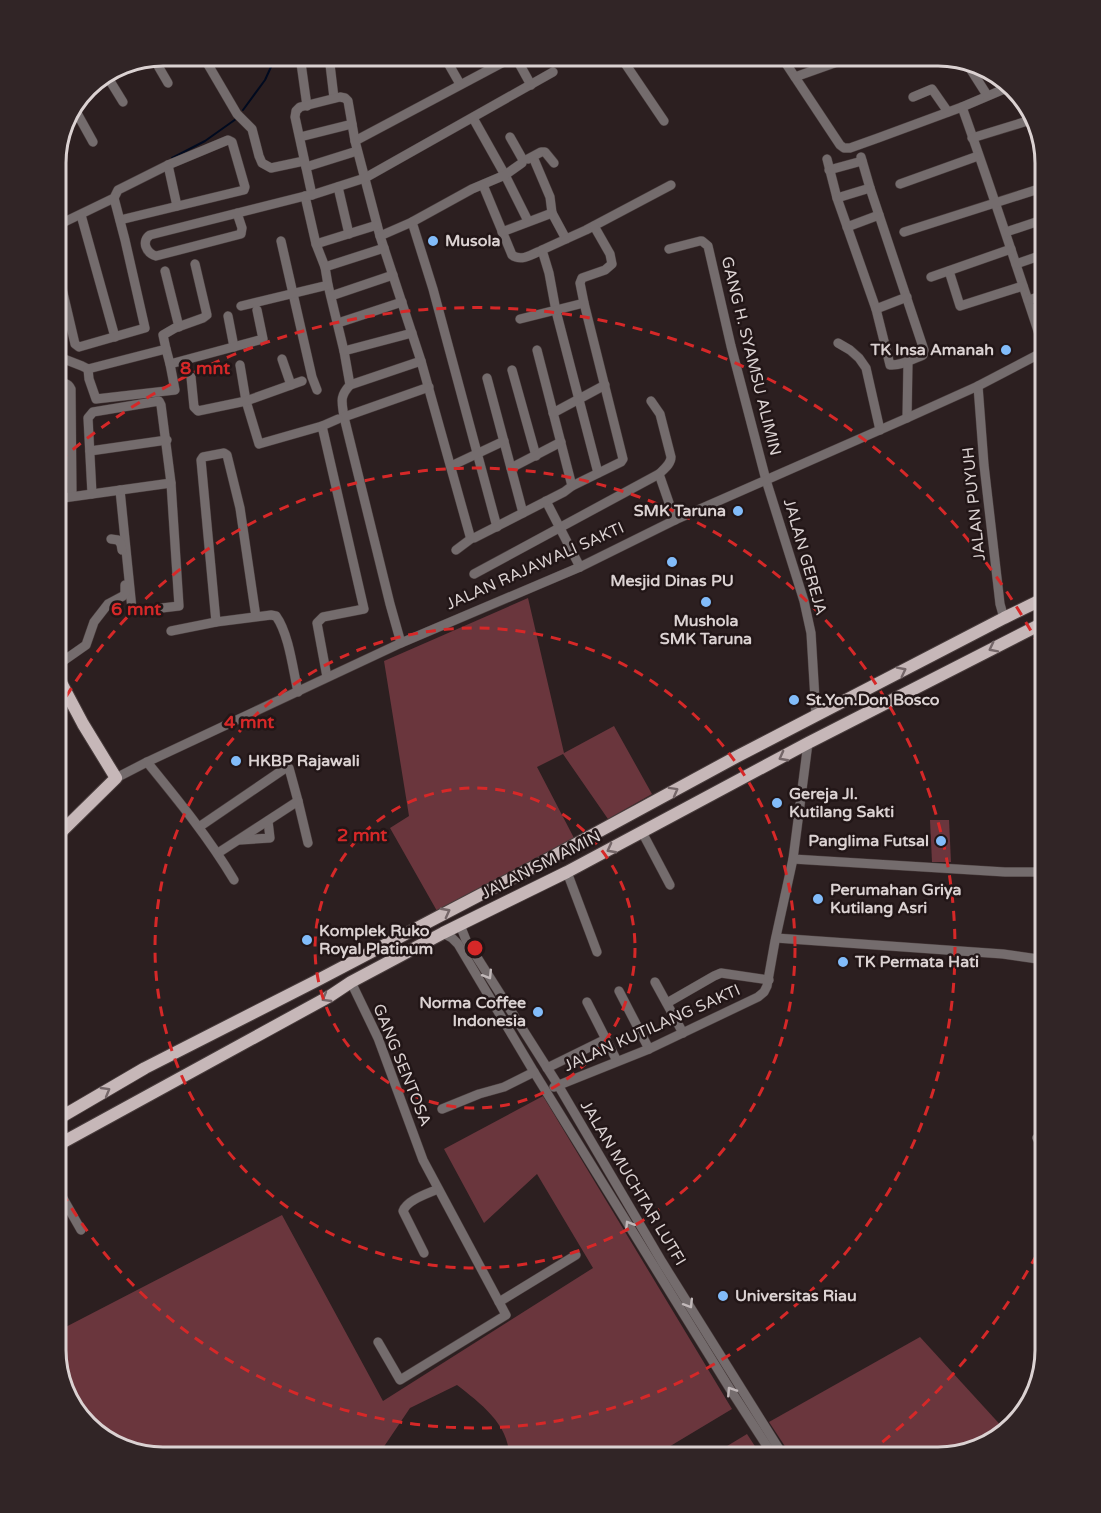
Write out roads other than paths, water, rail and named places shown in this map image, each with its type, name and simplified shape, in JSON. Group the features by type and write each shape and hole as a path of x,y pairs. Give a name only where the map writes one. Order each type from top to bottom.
{"main road":[{"name":"JALAN SM AMIN","path":"66,1114 145,1068 316,981 701,776 1035,603"},
{"name":"JALAN SM AMIN","path":"66,1141 443,933 567,872 808,743 1035,628"},
{"path":"66,692 116,778"},
{"name":"JALAN RAJAWALI SAKTI","path":"66,827 116,778"},
{"path":"539,864 549,880"}],"street":[{"path":"158,66 168,83"},
{"path":"208,66 237,114 252,129 262,163 271,168 305,164 356,146 460,84 495,66"},
{"path":"301,66 307,106"},
{"path":"330,66 334,98"},
{"path":"448,66 460,84"},
{"path":"521,66 531,85"},
{"path":"627,66 664,121"},
{"path":"788,66 844,148 850,148 962,107 1002,90"},
{"path":"795,76 824,66"},
{"path":"237,213 242,228 241,234 156,256 147,251 145,243 150,234 237,213 309,196 365,178 553,72"},
{"path":"973,73 987,95"},
{"path":"110,82 123,102"},
{"path":"913,97 932,89 948,112"},
{"path":"350,385 325,267 316,244 305,164 295,117 300,107 340,97 348,101 356,146 380,236 429,387 472,538"},
{"path":"962,107 1035,321"},
{"path":"79,115 93,142"},
{"path":"472,118 528,221"},
{"path":"972,138 1026,122"},
{"path":"300,137 352,124"},
{"path":"510,137 523,162"},
{"path":"66,222 114,198 118,190 168,165 228,140 233,143 245,187 243,191 120,220"},
{"path":"380,236 412,222 472,189 505,175 541,152 546,152 554,163"},
{"path":"900,184 978,156"},
{"path":"532,157 550,197 552,213 566,239"},
{"path":"827,159 829,170 837,198 876,309 890,365 908,362 925,352 861,159 829,170"},
{"path":"168,165 177,206"},
{"path":"483,185 512,255 518,259 594,226 671,185"},
{"path":"338,187 349,234"},
{"path":"837,198 870,188"},
{"path":"904,232 1035,190"},
{"path":"66,303 75,344 78,347 145,327 114,198"},
{"path":"502,232 552,213"},
{"path":"81,215 115,337"},
{"path":"847,227 879,215"},
{"path":"412,222 433,289 497,527"},
{"path":"1006,232 1035,223"},
{"path":"316,244 377,225"},
{"path":"456,550 472,538 626,458 580,283 582,278 605,270 612,264 610,255 594,226"},
{"path":"281,241 312,377 317,390"},
{"name":"GANG H. SYAMSU ALIMIN","path":"669,249 700,241 708,246 766,480"},
{"path":"325,267 384,248"},
{"path":"931,277 1011,249"},
{"path":"542,250 598,473"},
{"path":"1016,264 1035,258"},
{"path":"88,369 96,399 175,390 163,335 207,315 195,264"},
{"path":"949,271 961,309 1023,286"},
{"path":"165,272 179,327"},
{"path":"331,296 393,275"},
{"path":"241,306 328,285"},
{"path":"876,309 907,297"},
{"path":"1028,300 1035,298"},
{"path":"338,323 402,302"},
{"path":"520,319 584,303"},
{"path":"170,364 263,339 257,310"},
{"path":"228,316 234,347"},
{"path":"344,351 412,333"},
{"path":"838,343 859,358 866,368 880,430"},
{"path":"66,360 88,369 166,350"},
{"path":"537,350 572,486"},
{"name":"JALAN RAJAWALI SAKTI","path":"116,778 401,642 579,567 675,520 978,386 1035,356"},
{"path":"282,358 291,385"},
{"path":"401,642 341,418 341,400 343,393 350,385 421,361"},
{"path":"907,418 908,362"},
{"path":"240,365 246,400 260,444 322,426 429,387"},
{"path":"512,370 536,456"},
{"path":"191,377 194,408 198,411 246,400 302,381"},
{"path":"487,378 523,513"},
{"path":"66,383 71,389 72,496"},
{"path":"553,413 605,385"},
{"name":"JALAN PUYUH","path":"978,386 999,604 1004,618"},
{"path":"92,494 88,418 93,412 159,401 162,405 167,440 179,606 136,611 132,609 120,490"},
{"path":"474,574 659,474 669,464 671,457 660,414 651,401"},
{"path":"322,426 364,609 323,617 317,623 327,677"},
{"path":"90,451 167,440"},
{"path":"451,466 504,441"},
{"path":"511,468 561,442"},
{"path":"216,622 201,460 203,457 224,453 227,455 240,508 256,616"},
{"path":"659,474 675,520"},
{"name":"JALAN GEREJA","path":"766,480 804,601 811,633 816,716"},
{"path":"66,497 171,483"},
{"path":"546,501 579,567"},
{"path":"66,659 86,645 94,622 100,613 108,604 125,593 121,544 118,540 111,539"},
{"path":"171,631 256,616 276,616 285,633 298,692"},
{"path":"182,617 183,628"},
{"path":"667,1003 721,973 768,980 793,859 808,743"},
{"path":"147,762 199,826 234,880"},
{"path":"199,826 289,768 308,843"},
{"path":"218,853 298,801"},
{"path":"237,840 270,838 268,820"},
{"path":"642,832 670,885"},
{"path":"793,859 1035,872"},
{"path":"567,872 597,952"},
{"name":"JALAN MUCHTAR LUTFI","path":"462,923 466,940 558,1085 662,1262 778,1447"},
{"name":"JALAN MUCHTAR LUTFI","path":"443,933 458,944 534,1072 729,1389 767,1447"},
{"path":"776,938 1003,954 1035,958"},
{"name":"JALAN KUTILANG SAKTI","path":"546,1091 682,1034 758,997 764,992 768,980"},
{"name":"GANG SENTOSA","path":"351,982 378,1038 423,1160 499,1302"},
{"path":"655,982 682,1034"},
{"path":"619,991 648,1049"},
{"path":"587,1002 617,1061"},
{"path":"547,1068 606,1039"},
{"path":"442,1109 504,1087 534,1072"},
{"path":"424,1253 403,1211 404,1206 438,1189"},
{"path":"66,1204 81,1230"},
{"path":"378,1342 400,1380 506,1315 499,1302 576,1255"}],"waterway":[{"path":"243,110 265,80 271,66"},
{"path":"172,158 205,141 236,119"}],"place":[{"name":"Musola","path":"433,241"},
{"name":"TK Insa Amanah","path":"1006,350"},
{"name":"SMK Taruna","path":"738,511"},
{"name":"Mesjid Dinas PU","path":"672,562"},
{"name":"Mushola SMK Taruna","path":"706,602"},
{"name":"St.Yon.Don Bosco","path":"794,700"},
{"name":"HKBP Rajawali","path":"236,761"},
{"name":"Gereja Jl. Kutilang Sakti","path":"777,803"},
{"name":"Panglima Futsal","path":"941,841"},
{"name":"Perumahan Griya Kutilang Asri","path":"818,899"},
{"name":"Komplek Ruko Royal Platinum","path":"307,940"},
{"name":"TK Permata Hati","path":"843,962"},
{"name":"Norma Coffee Indonesia","path":"538,1012"},
{"name":"Universitas Riau","path":"723,1296"}]}
